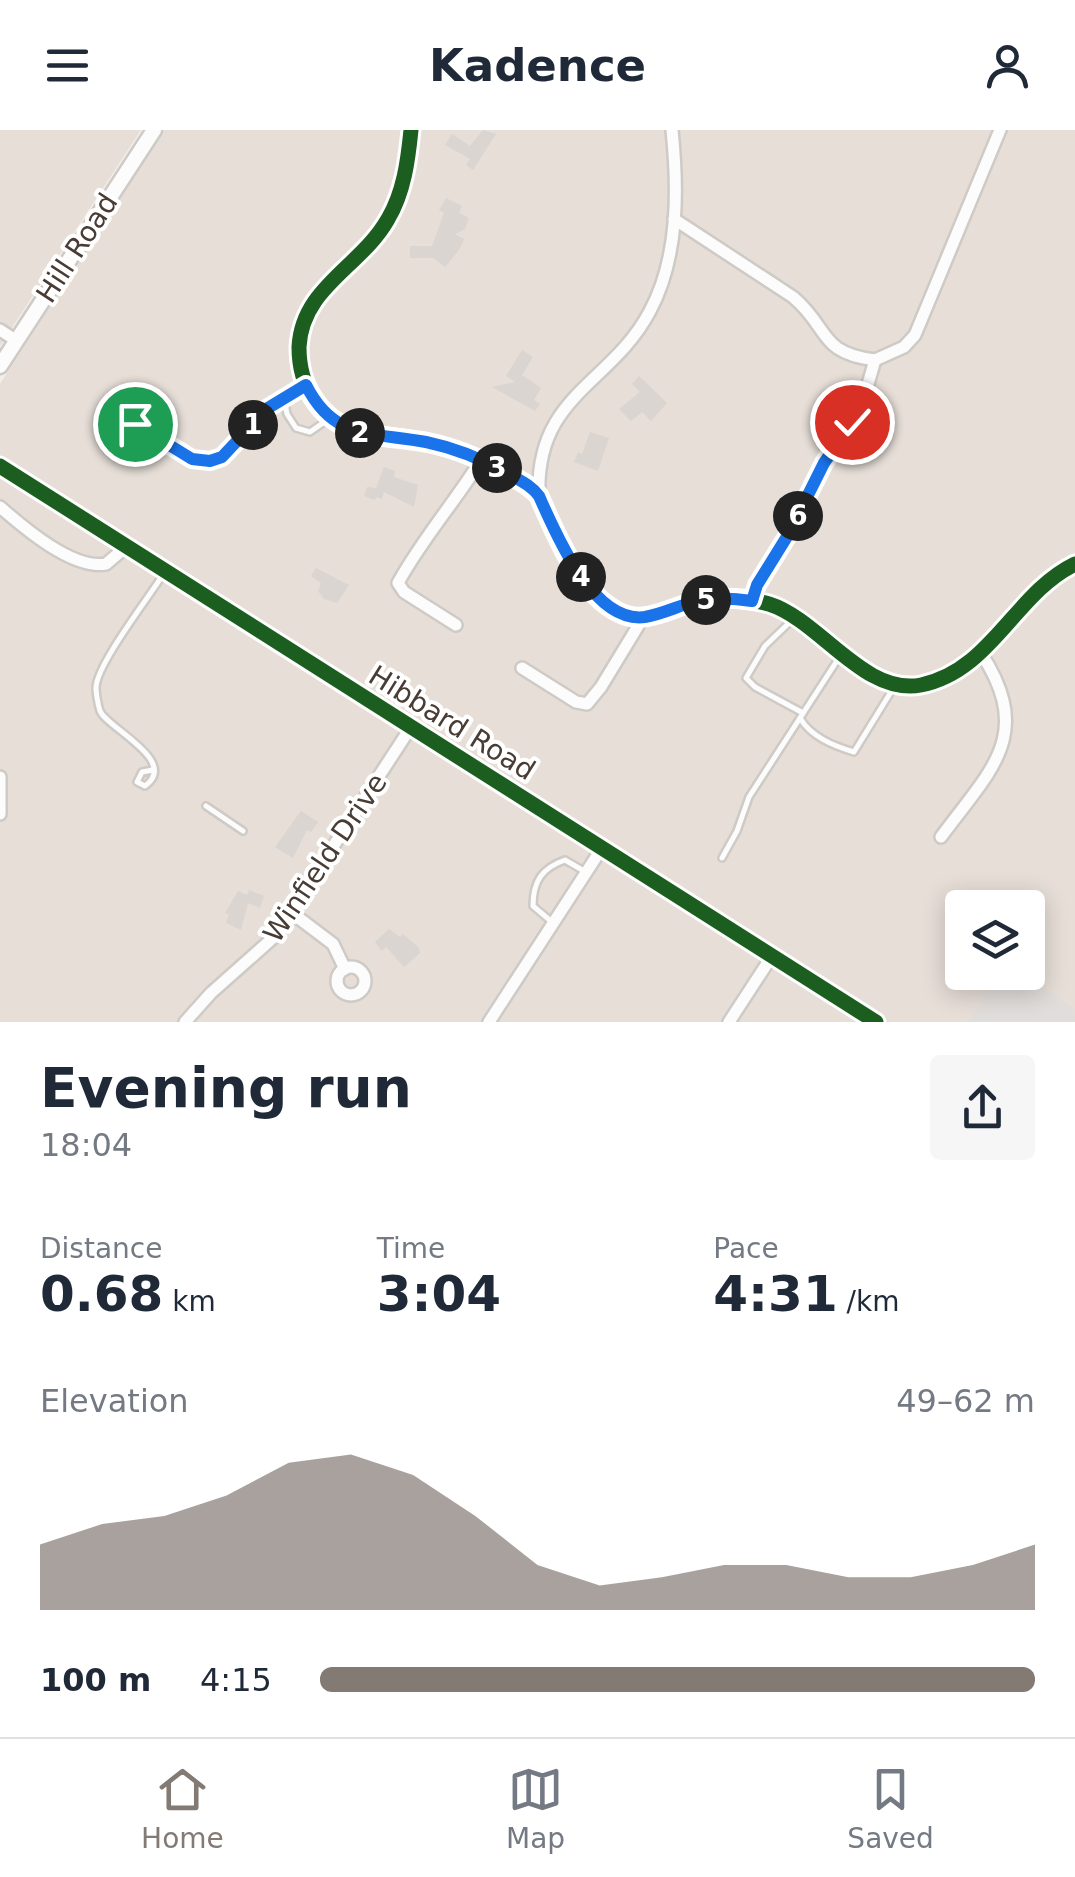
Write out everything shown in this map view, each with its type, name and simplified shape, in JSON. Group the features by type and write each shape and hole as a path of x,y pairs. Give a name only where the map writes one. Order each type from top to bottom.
{"street":[{"name":"Hill Road","path":"0,366 154,130"},
{"path":"411,130 402,186 390,217 358,258 313,300 304,316 299,354 306,385 330,418 353,432 428,442 481,460 530,486 582,579 621,614 640,617 698,600 752,601 796,617 867,672 912,686 937,680 981,653 1046,584 1075,564"},
{"path":"539,496 540,460 548,431 636,331 650,310 667,268 676,167 672,130"},
{"path":"674,219 794,297 836,349 855,358 875,360 904,348 915,335 1000,130"},
{"path":"0,330 16,341"},
{"path":"752,601 824,463 862,408 875,360"},
{"path":"456,625 404,592 398,582 481,460"},
{"name":"Hibbard Road","path":"1,467 876,1022"},
{"path":"0,507 53,548 86,563 106,564 126,546"},
{"path":"522,668 576,702 586,704 601,687 640,617"},
{"path":"941,837 991,772 1006,730 1003,696 981,653"},
{"name":"Winfield Drive","path":"185,1022 266,947 292,913 411,726"},
{"path":"0,777 0,814"},
{"path":"488,1022 602,848"},
{"path":"292,913 333,944 345,969"},
{"path":"729,1022 772,956"}],"lane":[{"path":"135,424 192,459 210,461 222,457 268,408 306,385"},
{"path":"284,397 287,414 296,428 310,432 330,418"},
{"path":"154,770 141,748 101,715 95,686 106,662 166,571"},
{"path":"796,617 765,646 746,678 802,716 804,726 834,746 854,752 896,684"},
{"path":"722,858 749,797 842,652"},
{"path":"206,806 243,832"},
{"path":"553,923 533,906 538,877 565,860 586,873"}],"shaded area":[{"path":"0,130 141,130 0,346"},
{"path":"164,130 1075,130 1075,1022 0,1022 0,384"},
{"path":"988,990 1045,990 1075,1009 1075,1022 968,1022"}],"building":[{"path":"483,130 496,134 473,170 466,165 470,159 445,145 452,134 470,146"},
{"path":"446,198 462,206 459,213 469,218 465,229 455,234 464,239 459,250 445,267 433,258 410,258 410,246 432,246 444,213 439,210"},
{"path":"522,350 533,357 522,375 541,388 534,400 540,404 535,411 492,387 515,382 506,376"},
{"path":"639,376 667,403 651,421 642,412 631,421 619,409 640,392 632,384"},
{"path":"590,432 609,438 598,471 574,462 578,452 582,454"},
{"path":"384,467 395,471 394,477 418,485 414,507 384,492 382,499 364,496 367,487 376,488"},
{"path":"316,568 349,585 337,603 324,599 318,591 321,583 311,576"},
{"path":"301,811 318,822 311,832 307,830 293,858 275,847"},
{"path":"249,890 264,896 260,908 248,903 241,930 226,923 229,914 225,913 238,891 247,895"},
{"path":"389,929 400,937 403,934 419,948 420,953 404,967 386,947 382,951 375,942"}],"cycle path":[{"path":"411,130 402,187 388,219 310,308 299,347 302,374 324,412 350,429 450,448 529,486 539,496 580,577 605,604 620,613 640,617 709,599 769,604 806,625 880,679 900,685 921,685 966,664 1035,593 1075,564"},
{"path":"0,466 876,1022"}],"route":[{"path":"135,424 192,459 210,461 222,457 268,408 306,385 323,411 353,432 428,442 471,455 530,486 590,588 621,614 641,618 698,600 752,601 824,463 852,422"}]}
